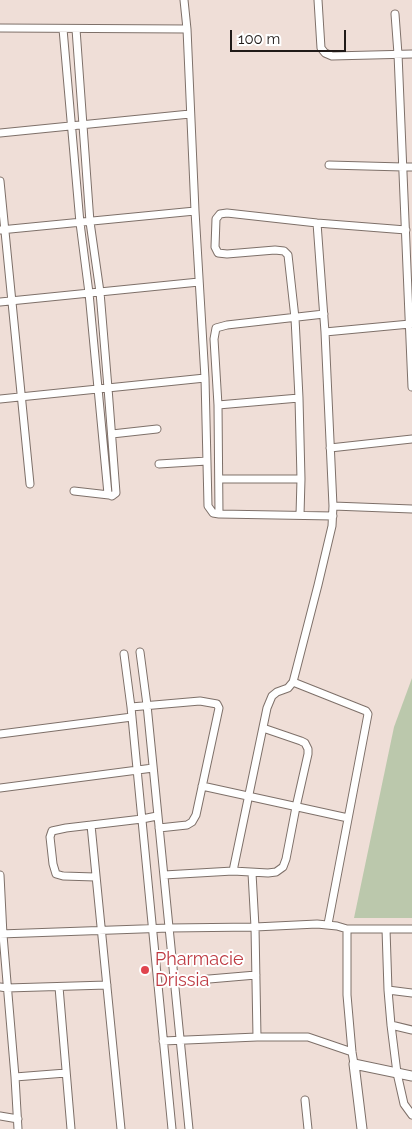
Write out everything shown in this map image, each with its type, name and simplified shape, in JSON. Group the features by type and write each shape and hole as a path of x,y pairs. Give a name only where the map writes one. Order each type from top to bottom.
{"street":[{"path":"184,0 205,378 208,506 213,513 219,514 333,516"},
{"path":"318,0 320,48 325,53 332,56 412,54"},
{"path":"395,14 402,168 410,276 412,387"},
{"path":"0,28 187,29"},
{"path":"63,29 80,223 89,293 109,496"},
{"path":"74,491 109,496 116,493 100,292 90,222 76,29"},
{"path":"0,133 190,114"},
{"path":"328,165 412,167"},
{"path":"0,181 2,230 12,301 30,484"},
{"path":"2,230 195,211"},
{"path":"300,515 299,398 290,262 286,252 282,250 218,253 215,247 215,222 217,216 227,213 406,230"},
{"path":"233,872 267,708 272,696 288,688 294,682 333,516 325,332 317,223"},
{"path":"0,302 199,282"},
{"path":"219,514 218,405 214,339 216,328 226,325 324,314"},
{"path":"325,332 410,324"},
{"path":"0,399 205,378"},
{"path":"218,405 299,398"},
{"path":"112,434 158,429"},
{"path":"330,448 412,440"},
{"path":"160,464 207,461"},
{"path":"219,479 300,479"},
{"path":"333,506 412,509"},
{"path":"140,652 189,1129"},
{"path":"124,654 131,707 172,1129"},
{"path":"294,682 368,712 328,924"},
{"path":"131,707 200,701 217,704 219,708 196,815 192,822 187,825 159,828"},
{"path":"0,734 132,717"},
{"path":"164,875 276,872 283,867 308,754 307,746 301,741 264,728"},
{"path":"0,788 153,768"},
{"path":"202,786 348,818"},
{"path":"96,877 56,874 53,864 51,833 54,830 157,816"},
{"path":"91,825 121,1129"},
{"path":"252,873 257,1036"},
{"path":"0,875 3,987 15,1077 18,1129"},
{"path":"1,935 317,924 328,924 347,929 412,929"},
{"path":"347,929 347,995 362,1129"},
{"path":"386,929 388,990 397,1073 404,1104 412,1115"},
{"path":"174,982 256,976"},
{"path":"3,987 107,985"},
{"path":"59,987 71,1129"},
{"path":"388,990 412,993"},
{"path":"391,1025 412,1030"},
{"path":"163,1041 257,1036 308,1037 352,1052"},
{"path":"354,1064 412,1076"},
{"path":"15,1077 66,1073"},
{"path":"305,1100 308,1129"},
{"path":"0,1116 18,1119"}],"green space":[{"path":"412,678 412,918 354,918 394,727"}],"place":[{"name":"Pharmacie Drissia","path":"145,970"}]}
